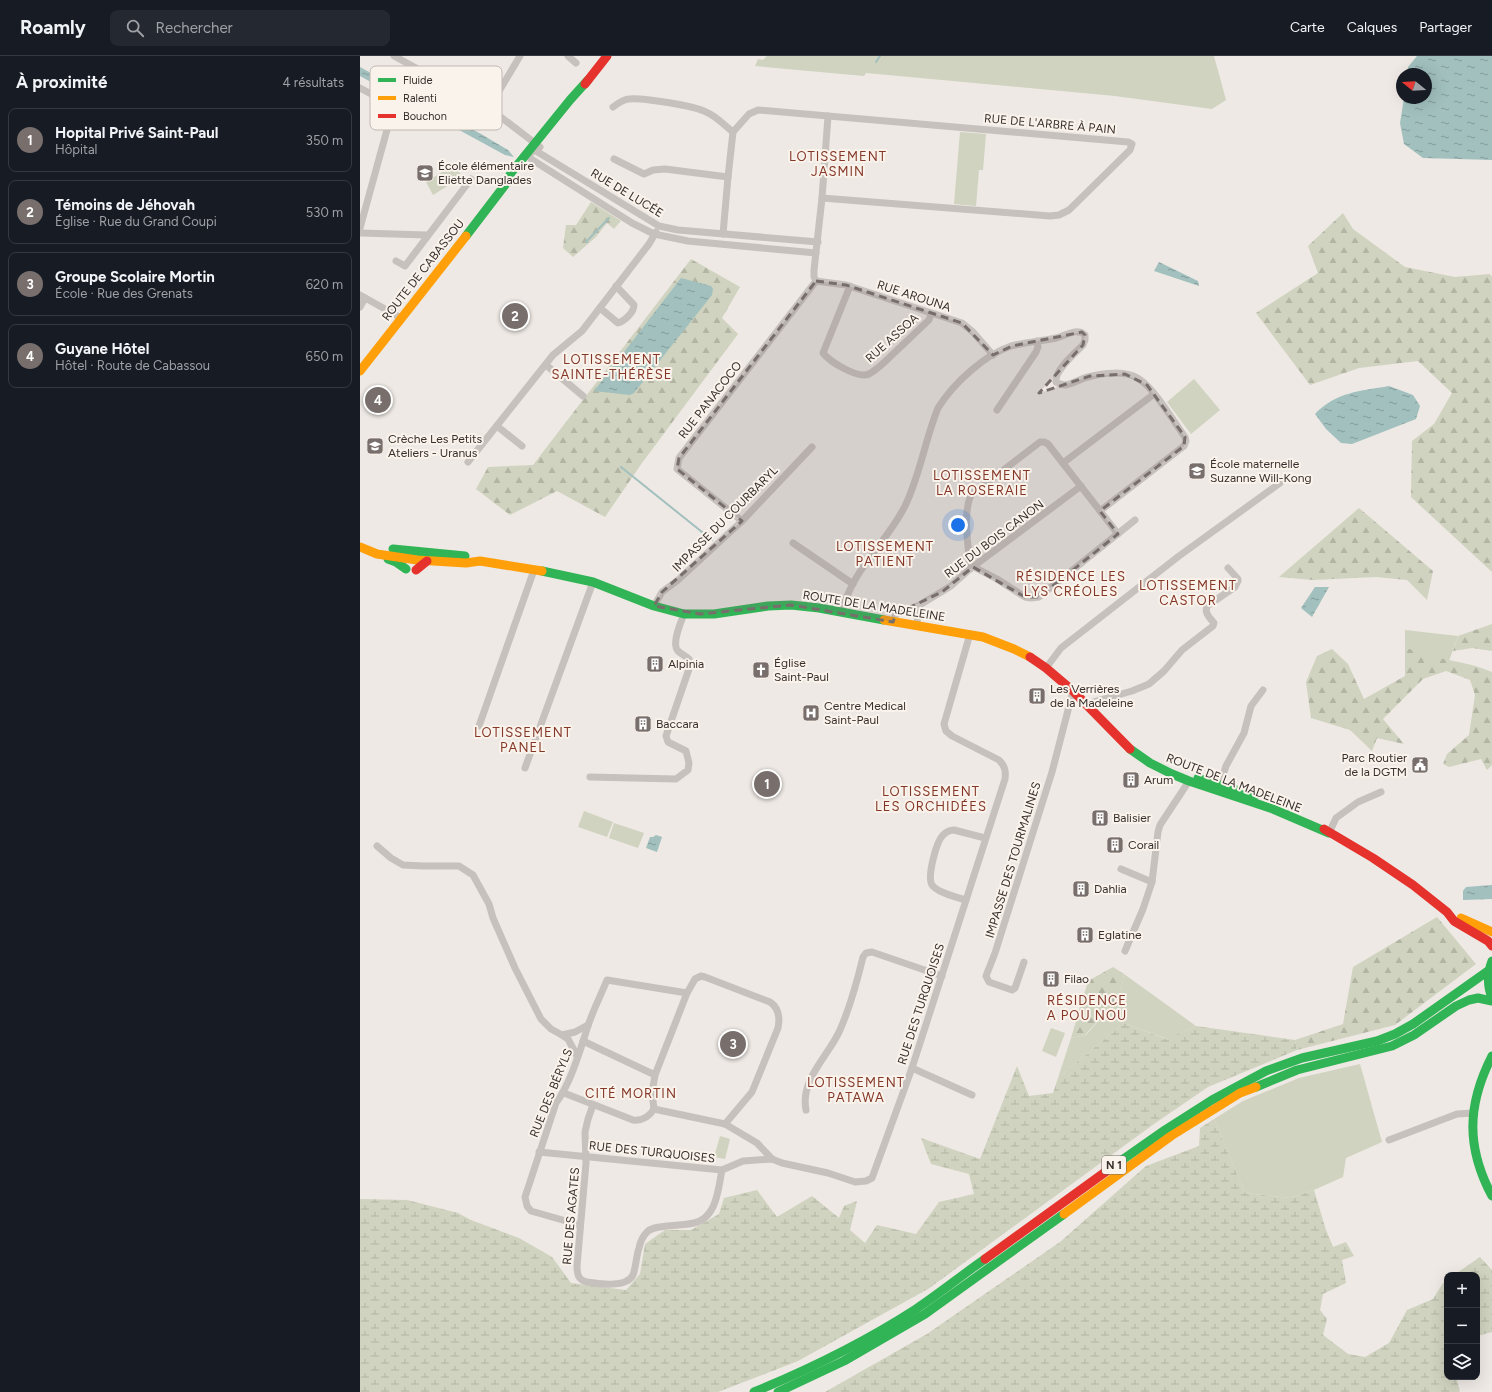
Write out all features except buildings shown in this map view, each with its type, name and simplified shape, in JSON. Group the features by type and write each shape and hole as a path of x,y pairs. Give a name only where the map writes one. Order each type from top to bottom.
{"main road":[{"name":"ROUTE DE CABASSOU","path":"360,371 505,185 511,173 534,150 607,56"},
{"name":"ROUTE DE LA MADELEINE","path":"360,547 377,554 427,561 466,563 480,561"},
{"name":"ROUTE DE LA MADELEINE","path":"360,547 470,556 480,561 593,582 654,606 684,614 714,614 768,606 791,605 819,608 893,622 970,634 1014,649 1027,655 1046,668 1073,691 1129,748 1150,763 1189,781 1219,788"},
{"path":"377,554 396,562 406,569"},
{"path":"416,570 427,561"},
{"name":"ROUTE DE LA MADELEINE","path":"1117,735 1149,757 1163,764 1329,833 1372,858 1412,885 1447,912 1492,932"},
{"name":"ROUTE DE LA MADELEINE","path":"1447,912 1454,921 1484,938 1492,946"},
{"name":"N 1","path":"778,1392 844,1361 925,1314 1171,1136 1240,1093 1297,1070 1392,1046 1414,1034 1456,1006 1478,998 1492,999 1489,991 1488,971 1492,961"},
{"name":"N 1","path":"754,1392 841,1352 878,1332 917,1308 1107,1170 1165,1130 1235,1086 1302,1058 1377,1041 1395,1034 1413,1024 1488,971"},
{"path":"1492,1056 1484,1071 1473,1113 1476,1154 1492,1196"}],"street":[{"path":"394,56 412,66"},
{"path":"502,85 520,56"},
{"path":"568,56 576,63"},
{"path":"360,88 370,93"},
{"path":"613,107 628,99 641,99 689,107 705,111 720,120 733,132"},
{"path":"723,234 733,132 749,114 758,110 828,116 822,198 814,270 814,277 816,281"},
{"name":"RUE DE L'ARBRE À PAIN","path":"822,198 1057,216 1069,210 1130,150 1132,144 1128,142 828,116"},
{"path":"502,120 534,150 632,223 654,234 688,241 816,253"},
{"path":"360,228 388,130"},
{"name":"RUE DE LUCÉE","path":"534,150 659,226 678,230 818,242"},
{"path":"614,159 644,174 653,170 666,168 728,177"},
{"path":"396,262 405,266 427,235 471,179"},
{"path":"468,462 558,350 582,331 649,244 659,226"},
{"path":"360,233 427,235"},
{"name":"RUE AROUNA","path":"816,281 850,286 966,325 993,355"},
{"name":"RUE PANACOCO","path":"742,521 677,469 679,458 816,281"},
{"path":"600,308 618,323 632,311 634,305 616,286"},
{"name":"RUE ASSOA","path":"850,286 822,353 834,364 856,373 868,374 879,367 929,320 931,314"},
{"path":"360,307 363,297 401,318"},
{"path":"842,612 844,604 863,565 894,524 904,507 911,492 938,408 957,384 976,367 993,355 1012,346 1058,337 1076,331 1082,332 1085,335 1083,345 1058,372 1055,377 1056,382 1065,385 1090,376 1125,374 1138,378 1147,385 1185,437 1186,441 1184,446 1100,511"},
{"path":"997,410 1036,352 1038,347 1037,341"},
{"path":"546,365 583,396"},
{"path":"1063,463 1154,394"},
{"path":"497,426 522,446"},
{"path":"1118,534 1048,444 1042,441 971,495 968,503 967,517 972,568 997,579 1025,597 1039,597 1118,534 1135,520"},
{"name":"IMPASSE DU COURBARYL","path":"654,606 662,592 678,580 742,521 812,447"},
{"path":"1046,668 1061,648 1178,556 1280,482"},
{"name":"RUE DU BOIS CANON","path":"893,622 896,614 918,606 951,586 972,568 1081,486"},
{"path":"793,543 853,584"},
{"path":"1086,704 1132,691 1149,684 1164,671 1182,650 1213,626 1214,623 1205,610 1207,606 1235,587 1238,581 1238,579 1228,568"},
{"path":"479,726 534,570"},
{"path":"525,768 593,582"},
{"path":"917,626 918,606"},
{"path":"590,777 676,779 688,770 690,763 686,751 668,742 666,736 690,666 689,658 678,651 676,646 676,640 684,614"},
{"name":"RUE DES TURQUOISES","path":"540,1152 722,1170 743,1161 772,1159 782,1163 828,1173 851,1181 863,1182 870,1180 874,1176 912,1068 1005,779 1006,772 1004,765 999,760 952,736 946,731 944,724 970,634"},
{"path":"1219,788 1226,766 1244,734 1250,706 1263,690"},
{"name":"IMPASSE DES TOURMALINES","path":"1024,962 1015,988 1012,990 989,982 987,979 986,976 1052,772 1073,691"},
{"path":"1125,951 1143,909 1152,882 1160,825 1189,781"},
{"path":"1329,833 1336,818 1358,802 1381,792"},
{"path":"966,900 935,888 932,884 930,874 931,867 939,841 943,834 950,830 985,838"},
{"path":"377,846 391,858 403,865 459,866 473,875 489,904 493,918 512,961 541,1019 551,1029 568,1039 577,1056"},
{"path":"1121,869 1152,882"},
{"path":"806,1110 804,1098 808,1087 819,1063 840,1030 865,954 872,952 942,976"},
{"path":"564,1093 593,1106 630,1119 637,1120 646,1118 654,1109 652,1093 655,1075 687,993 695,979 701,976 770,1002 774,1005 779,1017 778,1028 752,1092 725,1124"},
{"name":"RUE DES BÉRYLS","path":"580,1225 532,1211 527,1206 525,1197 556,1103 564,1093 588,1025 607,980 687,993"},
{"path":"562,1035 575,1032 588,1025"},
{"path":"583,1042 655,1075"},
{"path":"912,1068 972,1095"},
{"name":"RUE DES AGATES","path":"593,1106 586,1128 586,1156 577,1266 579,1278 584,1281 624,1283 629,1280 633,1274 639,1245 648,1231 661,1226 694,1223 707,1217 713,1206 722,1170"},
{"path":"654,1109 725,1124 757,1143 772,1159"},
{"path":"1389,1140 1457,1114 1473,1113"}],"highlighted area":[{"path":"816,281 846,285 962,323 993,355 1012,346 1082,332 1085,335 1083,345 1039,393 1090,376 1125,374 1147,385 1185,437 1184,446 1100,511 1118,534 1039,597 1025,597 973,567 942,592 896,614 893,622 791,605 700,614 654,606 662,592 742,521 677,469 679,458"}],"green space":[{"path":"767,56 1214,56 1226,100 1212,109 1115,96 866,73 864,76 755,66 758,59 763,60"},
{"path":"960,132 986,134 983,170 979,170 976,206 954,204"},
{"path":"455,164 462,177 433,195 426,182"},
{"path":"591,202 621,221 614,229 607,223 596,237 573,257 563,248 566,225 576,225"},
{"path":"1343,213 1353,229 1405,267 1455,277 1490,274 1492,277 1492,572 1411,497 1412,441 1434,424 1452,393 1418,361 1359,368 1310,385 1256,313 1318,273 1308,246"},
{"path":"691,259 740,287 722,318 738,334 642,463 605,517 557,491 510,515 476,489 488,467 533,465"},
{"path":"1194,379 1220,410 1191,434 1167,402"},
{"path":"1359,508 1433,571 1427,600 1407,580 1376,577 1313,580 1279,577"},
{"path":"1492,624 1492,651 1472,648 1453,651 1458,636"},
{"path":"1405,630 1458,636 1449,661 1421,654 1405,647"},
{"path":"1405,647 1426,655 1471,665 1492,672 1492,765 1487,770 1481,759 1449,767 1443,764 1447,754 1469,735 1475,695 1470,680 1446,671 1423,679 1383,719 1404,744 1377,738 1372,751 1350,730 1311,718 1306,682 1317,656 1332,649 1348,664 1364,699 1405,676"},
{"path":"584,811 613,822 607,837 578,827"},
{"path":"614,823 644,833 638,848 609,838"},
{"path":"1437,917 1476,964 1395,1025 1297,1050 1295,1040 1343,1024 1353,967"},
{"path":"1113,967 1124,974 1120,996 1085,1035 1071,1038 1088,981"},
{"path":"1124,974 1196,1026 1167,1039 1124,1023 1058,1078 1071,1038 1086,1035 1120,996"},
{"path":"1124,1023 1166,1039 1196,1026 1295,1040 1297,1050 1208,1087 1154,1124 928,1289 798,1361 718,1392 360,1392 360,1199 407,1200 458,1213 471,1220 519,1238 552,1257 571,1283 626,1290 640,1274 645,1244 665,1230 691,1230 719,1214 724,1198 757,1190 777,1217 812,1196 839,1218 844,1206 857,1201 850,1230 865,1243 877,1225 916,1234 939,1202 974,1194 969,1174 931,1164 921,1138 980,1159 1017,1066 1029,1096 1053,1093 1058,1078"},
{"path":"1051,1028 1065,1033 1056,1057 1042,1051"},
{"path":"1360,1064 1382,1142 1346,1158 1343,1177 1314,1190 1290,1198 1245,1193 1214,1119 1243,1101 1299,1078"},
{"path":"1214,1119 1245,1193 1290,1198 1314,1190 1326,1230 1333,1247 1346,1242 1354,1256 1342,1260 1346,1283 1323,1294 1320,1310 1327,1319 1323,1335 1348,1354 1365,1357 1389,1343 1407,1310 1433,1299 1444,1282 1444,1380 1457,1380 1459,1392 825,1392 927,1334 1060,1242 1146,1166 1199,1146 1200,1128"},
{"path":"720,1136 730,1139 725,1159 714,1157"},
{"path":"1480,1257 1492,1270 1492,1332 1480,1335 1480,1272 1458,1272"}],"water":[{"path":"1417,56 1492,56 1492,160 1423,158 1404,144 1400,123 1403,104 1432,104 1432,68 1408,67"},
{"path":"360,67 370,73 370,81 360,76"},
{"path":"459,130 474,130 508,150 514,157 505,155"},
{"path":"1159,262 1198,281 1199,286 1154,271"},
{"path":"681,278 711,286 713,289 712,295 634,393 630,395 594,391"},
{"path":"1389,386 1413,395 1420,406 1416,419 1352,444 1341,443 1326,429 1315,414 1331,401 1340,397 1358,391"},
{"path":"1315,587 1329,587 1312,617 1301,608"},
{"path":"656,835 662,837 657,852 646,848 650,837"},
{"path":"1492,885 1492,899 1463,900 1463,891 1466,887"}],"waterway":[{"path":"876,62 880,56"},
{"path":"586,242 609,218"},
{"path":"621,467 712,540"}],"traffic: fast":[{"path":"466,236 505,185 511,173 588,80"},
{"path":"393,549 465,556"},
{"path":"388,559 396,562 406,569"},
{"path":"542,571 593,582 654,606 684,614 714,614 768,606 791,605 819,608 884,620"},
{"path":"1130,749 1150,763 1172,774 1273,809 1329,833"},
{"path":"1198,778 1255,796"},
{"path":"1492,961 1488,980 1492,998"},
{"path":"1115,1165 1165,1130 1212,1100 1266,1071 1302,1058 1377,1041 1395,1034 1413,1024 1488,971"},
{"path":"1256,1087 1297,1070 1392,1046 1414,1035 1456,1006 1469,1000 1478,998 1492,1001"},
{"path":"1492,1056 1478,1092 1474,1109 1473,1126 1474,1143 1478,1160 1492,1196"},
{"path":"778,1392 844,1361 925,1314 1064,1214"},
{"path":"754,1392 796,1374 877,1333 934,1297 985,1259"}],"traffic: slow":[{"path":"360,371 466,236"},
{"path":"360,547 377,554 417,560 466,563 480,561 542,571"},
{"path":"884,620 983,637 1030,657"},
{"path":"1461,918 1492,932"},
{"path":"1064,1214 1171,1136 1240,1093 1256,1087"}],"traffic: jam":[{"path":"585,84 607,56"},
{"path":"416,570 427,561"},
{"path":"1030,657 1046,668 1073,691 1130,749"},
{"path":"1324,829 1373,858 1413,885 1447,912 1454,921 1488,941 1492,946"},
{"path":"985,1259 1115,1165"}],"place":[{"name":"École élémentaire Eliette Danglades","path":"425,173"},
{"name":"Témoins de Jéhovah","path":"515,316"},
{"name":"Guyane Hôtel","path":"378,400"},
{"name":"Crèche Les Petits Ateliers - Uranus","path":"375,446"},
{"name":"École maternelle Suzanne Will-Kong","path":"1197,471"},
{"name":"Alpinia","path":"655,664"},
{"name":"Église Saint-Paul","path":"761,670"},
{"name":"Les Verrières de la Madeleine","path":"1037,696"},
{"name":"Centre Medical Saint-Paul","path":"811,713"},
{"name":"Baccara","path":"643,724"},
{"name":"Parc Routier de la DGTM","path":"1420,765"},
{"name":"Arum","path":"1131,780"},
{"name":"Hopital Privé Saint-Paul","path":"767,784"},
{"name":"Balisier","path":"1100,818"},
{"name":"Corail","path":"1115,845"},
{"name":"Dahlia","path":"1081,889"},
{"name":"Eglatine","path":"1085,935"},
{"name":"Filao","path":"1051,979"},
{"name":"Groupe Scolaire Mortin","path":"733,1044"}],"district":[{"name":"LOTISSEMENT JASMIN","path":"838,164"},
{"name":"LOTISSEMENT SAINTE-THÉRÈSE","path":"612,366"},
{"name":"LOTISSEMENT LA ROSERAIE","path":"982,482"},
{"name":"LOTISSEMENT PATIENT","path":"885,554"},
{"name":"RÉSIDENCE LES LYS CRÉOLES","path":"1071,584"},
{"name":"LOTISSEMENT CASTOR","path":"1188,592"},
{"name":"LOTISSEMENT PANEL","path":"523,740"},
{"name":"LOTISSEMENT LES ORCHIDÉES","path":"931,798"},
{"name":"RÉSIDENCE A POU NOU","path":"1087,1008"},
{"name":"LOTISSEMENT PATAWA","path":"856,1090"},
{"name":"CITÉ MORTIN","path":"631,1093"}]}
